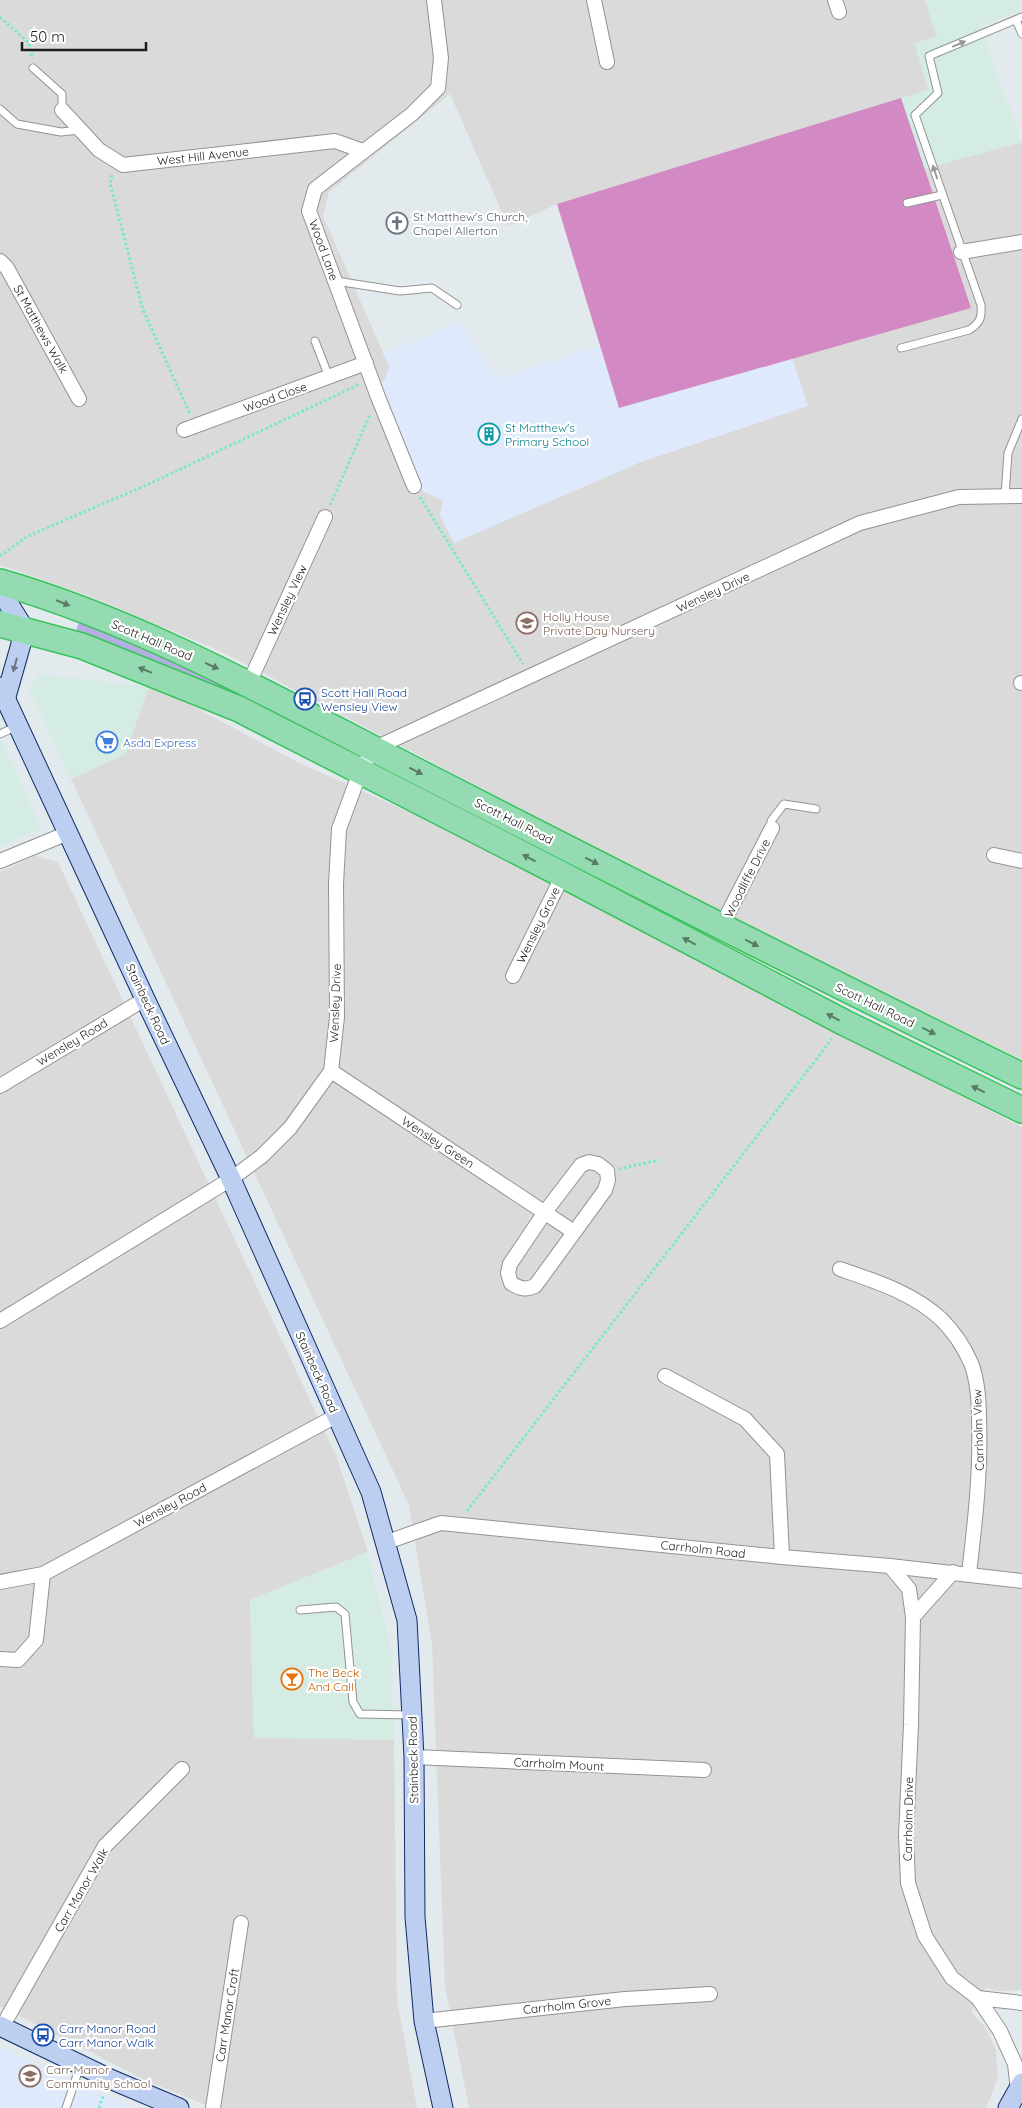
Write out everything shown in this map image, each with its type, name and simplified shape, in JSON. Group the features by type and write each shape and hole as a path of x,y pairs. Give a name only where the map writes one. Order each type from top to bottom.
{"highway":[{"name":"Scott Hall Road","path":"0,582 36,592 143,635 249,683 384,749 721,927 1022,1076"},
{"name":"Scott Hall Road","path":"2,608 25,630 82,646 239,709 563,875 845,1023 1022,1110"}],"street":[{"name":"Wood Lane","path":"414,486 378,397 309,211 315,189 412,114 438,88 441,58 434,0"},
{"path":"594,0 607,62"},
{"name":"West Hill Avenue","path":"62,110 100,150 123,165 335,141 364,151"},
{"path":"962,252 1022,242"},
{"name":"St Matthews Walk","path":"0,261 7,268 79,399"},
{"name":"Wood Close","path":"190,428 366,363"},
{"name":"Wensley Drive","path":"0,1321 232,1178 262,1156 290,1128 331,1071 337,1017 336,884 339,830 360,772 384,749 530,676 860,524 959,497 1022,496"},
{"name":"Wensley View","path":"249,683 325,517"},
{"path":"2,608 36,592"},
{"path":"3,694 25,630"},
{"name":"Stainbeck Road","path":"3,694 145,999 232,1178 371,1492 407,1620 413,1715 415,1916 424,2021 443,2108"},
{"name":"Woodliffe Drive","path":"721,927 772,828"},
{"path":"0,861 68,833"},
{"path":"994,855 1022,861"},
{"name":"Wensley Grove","path":"513,976 563,875"},
{"name":"Wensley Road","path":"0,1086 145,999"},
{"name":"Wensley Green","path":"331,1071 574,1232"},
{"path":"589,1162 598,1164 607,1171 608,1180 605,1190 535,1286 527,1289 518,1288 511,1283 508,1273 510,1264 545,1212 581,1165 589,1162"},
{"name":"Carrholm View","path":"840,1269 875,1281 921,1303 941,1319 957,1338 971,1364 978,1392 981,1455 969,1574"},
{"path":"665,1376 746,1419 777,1454 782,1557"},
{"name":"Wensley Road","path":"0,1582 44,1574 336,1416"},
{"name":"Carrholm Road","path":"386,1542 441,1523 953,1572 1022,1581"},
{"name":"Carrholm Drive","path":"890,1566 909,1589 913,1617 906,1835 908,1883 925,1936 952,1978 978,1998 1000,2031 1015,2064 1020,2087"},
{"path":"913,1617 953,1572"},
{"path":"0,1659 18,1660 36,1640 44,1574"},
{"name":"Carrholm Mount","path":"414,1757 704,1770"},
{"name":"Carr Manor Walk","path":"1,2026 105,1846 182,1769"},
{"name":"Carr Manor Croft","path":"213,2108 241,1923"},
{"name":"Carrholm Grove","path":"424,2021 625,1999 710,1994"},
{"path":"978,1998 1022,2003"},
{"path":"1,2026 80,2065 179,2108"},
{"path":"1008,2108 1020,2087"}],"lane":[{"path":"901,348 969,330 980,320 981,305 915,115 938,93 929,56 1019,18 1022,34"},
{"path":"33,68 62,94 62,110"},
{"path":"0,109 17,124 61,132 80,130"},
{"path":"907,204 942,195"},
{"path":"335,281 400,291 432,288 457,305"},
{"path":"315,341 329,377"},
{"path":"1005,496 1008,454 1022,419"},
{"path":"0,734 17,726"},
{"path":"772,828 771,820 784,804 816,809"},
{"path":"300,1610 336,1607 344,1614 353,1702 360,1714 413,1715"},
{"path":"66,2108 80,2065"}],"path":[{"path":"0,17 29,43 33,68"},
{"path":"116,160 110,182 143,310 190,428"},
{"path":"0,556 28,536 149,484 371,378"},
{"path":"325,517 378,397"},
{"path":"414,486 530,676"},
{"path":"457,1524 845,1023"},
{"path":"607,1171 659,1160"}],"shaded area":[{"path":"0,0 925,0 937,37 915,43 929,91 557,204 508,226 450,94 329,192 323,216 389,366 385,381 381,382 423,491 443,501 643,461 807,406 792,358 970,308 924,169 1022,142 1022,1060 626,864 222,652 92,597 0,565"},
{"path":"925,0 1022,0 1022,11 979,26 1022,142 924,169 901,98 928,90 915,43 937,37"},
{"path":"901,98 971,308 619,408 557,204"},
{"path":"459,322 497,378 600,346 620,408 792,358 808,406 643,461 454,543 440,515 443,501 423,491 381,382 385,380 389,366 383,354"},
{"path":"80,619 241,688 236,697 169,666 76,631"},
{"path":"39,674 149,687 125,754 71,779 29,689"},
{"path":"149,687 189,704 295,761 427,820 1022,1127 1022,1990 1000,1991 985,1988 971,2012 985,2027 996,2050 998,2078 986,2108 469,2108 445,1986 432,1644 409,1505 71,779 125,754"},
{"path":"0,736 41,829 0,846"},
{"path":"35,856 58,862 337,1458 368,1552 250,1600 254,1737 394,1740 397,1999 417,2108 214,2108 149,2082 0,2006 0,872"},
{"path":"368,1552 391,1650 394,1740 254,1738 250,1600"},
{"name":"Carr Manor Community School","path":"0,2047 95,2092 136,2108 0,2108"}],"place":[{"name":"St Matthew's Church, Chapel Allerton","path":"397,223"},
{"name":"St Matthew's Primary School","path":"489,434"},
{"name":"Holly House Private Day Nursery","path":"527,623"},
{"name":"Scott Hall Road Wensley View","path":"305,699"},
{"name":"Asda Express","path":"107,742"},
{"name":"The Beck And Call","path":"292,1679"},
{"name":"Carr Manor Road Carr Manor Walk","path":"43,2035"},
{"name":"Carr Manor Community School","path":"30,2076"}]}
